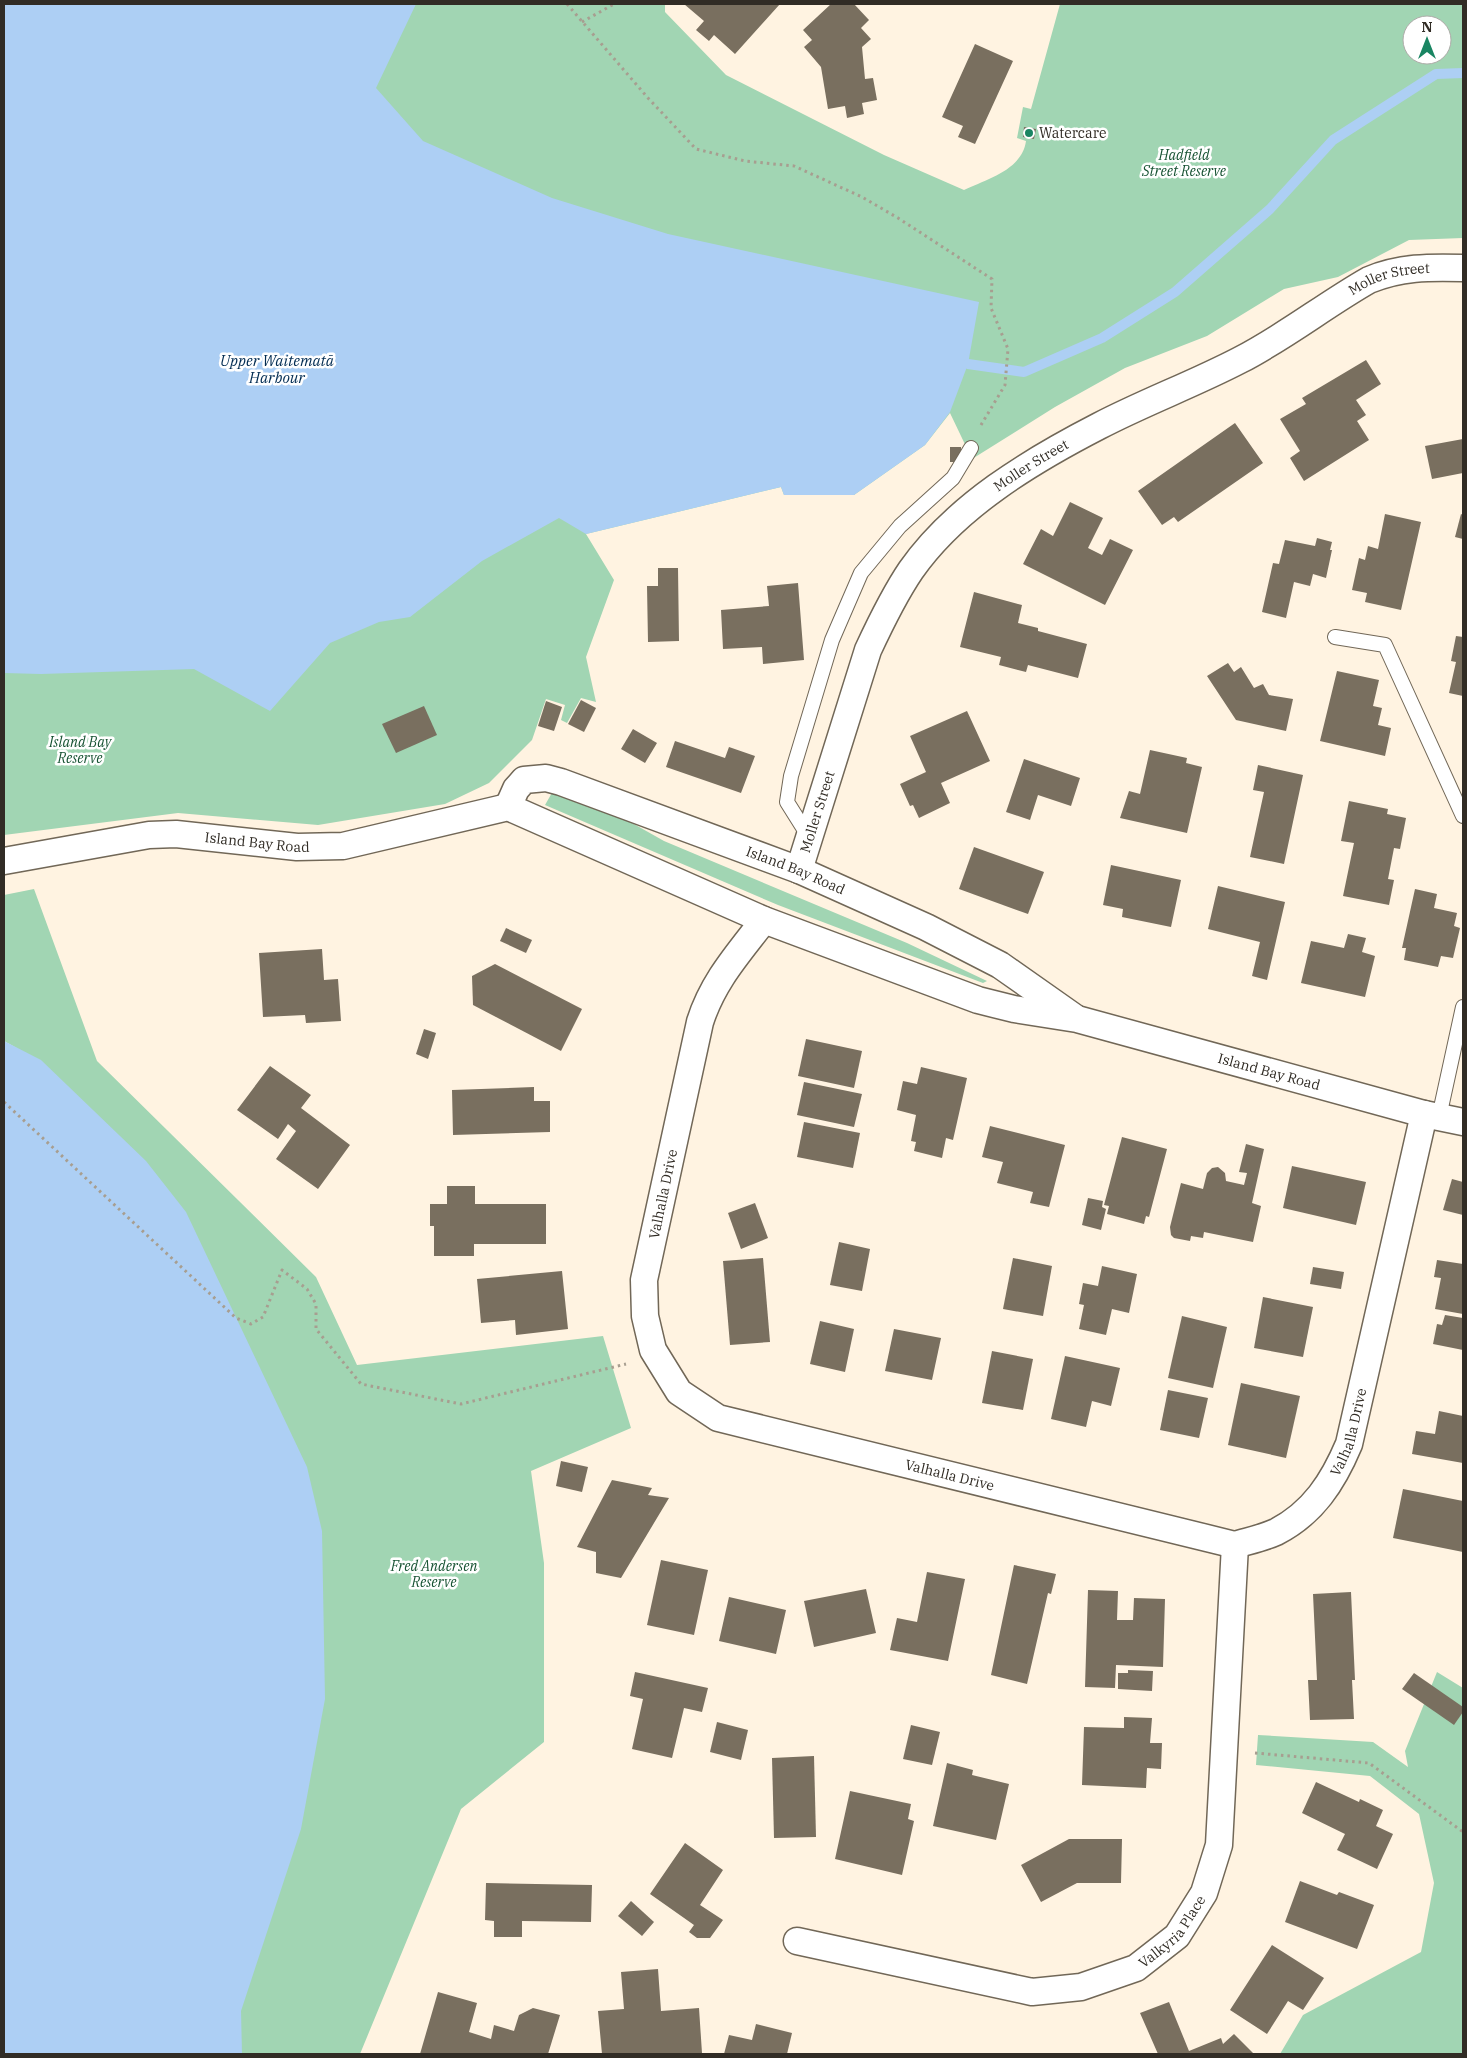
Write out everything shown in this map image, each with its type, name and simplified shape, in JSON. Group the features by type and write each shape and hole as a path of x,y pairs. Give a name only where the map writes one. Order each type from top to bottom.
{"street":[{"name":"Moller Street","path":"799,870 868,650 884,615 913,568 962,516 991,492 1062,446 1100,425 1242,359 1369,280 1387,272 1409,268 1463,268"},
{"name":"Island Bay Road","path":"508,807 516,789 524,780 546,778 799,870 926,927 1000,965 1076,1019"},
{"name":"Island Bay Road","path":"4,861 149,835 207,835 297,847 343,846 508,807 764,920 978,1000 1014,1009 1076,1019 1442,1118"},
{"name":"Valhalla Drive","path":"764,920 715,984 706,1001 644,1280 645,1316 653,1350 679,1392 718,1418 1235,1545 1275,1532 1312,1507 1336,1474 1348,1444 1442,1118"},
{"name":"Valkyria Place","path":"797,1941 1032,1992 1081,1987 1136,1968 1177,1936 1204,1893 1219,1845 1235,1545"}],"lane":[{"path":"809,837 786,802 791,776 832,640 861,573 900,526 953,478 971,448"},
{"path":"1335,637 1385,645 1463,816"},
{"path":"1442,1118 1463,1007"}],"path":[{"path":"567,4 648,98 696,149 745,161 794,166 862,197 992,279 991,308 1008,349 1005,385 985,415 971,448"},
{"path":"582,22 614,4"},
{"path":"4,1102 236,1318 251,1324 263,1317 282,1270 307,1289 316,1304 316,1329 361,1384 461,1404 627,1364"},
{"path":"1247,1752 1369,1763 1463,1832"}],"green space":[{"path":"4,4 665,4 665,12 726,75 884,155 964,190 1002,172 1018,159 1023,151 1026,141 1017,138 1023,107 1031,109 1060,4 1463,4 1463,238 1409,240 1338,277 1284,289 1207,336 1125,368 1055,407 972,459 950,413 925,445 854,495 784,495 781,487 586,534 614,580 586,657 596,702 581,698 567,723 561,720 565,705 546,699 532,740 489,783 445,804 318,825 178,813 4,835"},
{"path":"553,791 625,819 664,841 907,943 987,981 983,983 778,905 545,805"},
{"name":"Fred Andersen Reserve","path":"34,889 97,1061 316,1277 357,1365 603,1336 631,1428 531,1471 544,1563 544,1742 461,1809 360,2054 40,2054 20,1050 4,1041 4,895"},
{"path":"1437,1672 1463,1688 1463,2054 1280,2054 1303,2015 1421,1952 1434,1883 1419,1814 1370,1776 1256,1765 1258,1735 1373,1742 1408,1767 1405,1751"}],"water":[{"name":"Upper Waitematā Harbour","path":"4,4 416,4 376,88 423,141 552,198 668,234 979,302 968,364 950,412 925,445 854,495 784,495 781,487 586,534 559,518 482,561 410,617 379,622 330,643 270,711 194,669 41,674 4,673"},
{"path":"4,1041 41,1060 146,1161 186,1212 307,1467 322,1531 325,1699 301,1829 241,2011 242,2054 4,2054"}],"building":[{"path":"684,4 780,4 735,54 714,35 709,41 696,30 704,21"},
{"path":"831,4 854,4 869,20 861,28 871,39 862,47 865,79 873,78 877,100 862,103 864,114 847,118 845,106 828,109 821,67 804,47 812,40 803,30"},
{"path":"975,44 1013,61 975,144 958,137 963,126 942,117"},
{"name":"Watercare","path":"1024,127 1036,129 1034,139 1023,137"},
{"path":"1366,360 1381,384 1356,400 1366,415 1357,421 1369,440 1304,481 1290,458 1300,451 1280,419 1306,404 1302,398"},
{"path":"1235,423 1263,463 1178,522 1174,517 1162,525 1138,491"},
{"path":"1463,439 1463,473 1432,479 1425,446"},
{"path":"950,447 961,447 961,462 950,462"},
{"path":"1070,502 1103,518 1088,548 1102,555 1110,539 1133,550 1105,605 1023,564 1041,529 1053,536"},
{"path":"1385,514 1421,522 1401,610 1365,602 1367,593 1352,590 1359,558 1365,560 1368,546 1378,549"},
{"path":"1461,514 1463,515 1463,539 1455,537"},
{"path":"1317,538 1332,542 1326,578 1313,574 1310,586 1294,582 1286,618 1262,612 1273,563 1279,564 1285,540 1315,546"},
{"path":"658,568 678,568 679,641 648,642 647,586 658,586"},
{"path":"798,583 804,660 763,664 762,647 723,649 721,610 769,606 767,586"},
{"path":"974,592 1022,605 1018,623 1038,628 1038,631 1087,644 1078,678 1028,665 1026,672 999,665 1001,657 960,647"},
{"path":"1456,636 1463,637 1463,696 1449,693 1456,662 1451,661"},
{"path":"1228,663 1234,672 1241,667 1254,688 1263,684 1269,695 1293,699 1286,731 1236,720 1207,676"},
{"path":"1337,671 1379,680 1373,706 1382,708 1378,725 1391,728 1385,756 1320,741"},
{"path":"581,700 596,708 584,732 568,724"},
{"path":"546,701 562,707 554,731 538,726"},
{"path":"424,706 437,735 396,753 382,724"},
{"path":"967,711 990,761 941,783 950,803 919,818 913,805 910,806 900,784 926,772 910,736"},
{"path":"633,729 657,743 645,763 621,749"},
{"path":"675,741 725,758 729,747 755,756 741,793 666,767"},
{"path":"1150,750 1187,758 1186,763 1202,767 1187,833 1120,818 1129,791 1140,794"},
{"path":"1024,759 1080,778 1071,806 1038,795 1030,820 1006,812"},
{"path":"1258,765 1303,775 1284,864 1250,857 1264,792 1253,790"},
{"path":"1349,801 1388,809 1387,814 1406,818 1400,849 1394,848 1388,879 1394,880 1389,905 1343,896 1354,843 1341,841"},
{"path":"974,847 1044,872 1028,914 959,889"},
{"path":"1111,865 1181,880 1171,927 1122,917 1123,909 1103,905"},
{"path":"1218,886 1285,902 1267,980 1252,976 1260,942 1208,929"},
{"path":"1415,889 1437,894 1434,908 1457,913 1454,926 1460,928 1453,958 1441,956 1438,967 1404,960 1406,948 1402,948"},
{"path":"506,928 532,940 526,953 500,941"},
{"path":"1348,934 1366,938 1362,952 1375,956 1365,997 1301,983 1311,941 1344,948"},
{"path":"322,949 324,980 338,979 341,1021 306,1023 305,1015 263,1017 259,953"},
{"path":"495,964 582,1009 561,1051 473,1005 472,976"},
{"path":"424,1029 436,1033 428,1059 416,1054"},
{"path":"806,1039 862,1051 854,1088 798,1076"},
{"path":"270,1066 311,1095 301,1108 350,1145 318,1189 276,1159 296,1131 288,1124 278,1139 237,1110"},
{"path":"921,1067 967,1078 953,1140 946,1138 942,1158 914,1151 916,1142 911,1141 916,1115 897,1110 903,1081 917,1084"},
{"path":"804,1082 862,1094 854,1127 797,1115"},
{"path":"534,1087 534,1101 550,1101 550,1132 453,1135 452,1090"},
{"path":"804,1122 860,1133 853,1168 797,1157"},
{"path":"990,1126 1065,1145 1049,1207 1030,1203 1033,1192 997,1183 1003,1162 982,1157"},
{"path":"1122,1137 1167,1149 1149,1217 1146,1216 1144,1224 1107,1214 1109,1206 1104,1205"},
{"path":"1246,1144 1264,1149 1252,1203 1261,1206 1253,1242 1204,1232 1203,1238 1191,1236 1190,1241 1174,1238 1171,1235 1170,1227 1181,1183 1203,1189 1207,1173 1212,1168 1218,1167 1225,1173 1226,1181 1244,1185 1247,1173 1239,1172"},
{"path":"1292,1166 1366,1182 1356,1225 1283,1208"},
{"path":"1452,1179 1463,1182 1463,1215 1443,1210"},
{"path":"447,1186 475,1186 475,1204 546,1204 546,1244 474,1244 474,1256 434,1256 434,1226 430,1226 430,1204 447,1204"},
{"path":"1088,1198 1103,1201 1102,1207 1106,1209 1101,1230 1082,1225"},
{"path":"755,1203 768,1238 741,1249 728,1213"},
{"path":"839,1242 870,1249 862,1291 830,1285"},
{"path":"763,1258 770,1342 730,1345 723,1261"},
{"path":"1013,1258 1052,1266 1043,1316 1003,1309"},
{"path":"1437,1260 1463,1264 1463,1314 1435,1309 1441,1278 1434,1277"},
{"path":"1102,1266 1137,1274 1129,1313 1112,1309 1106,1335 1079,1329 1084,1305 1079,1304 1083,1283 1098,1286"},
{"path":"1313,1267 1344,1272 1341,1289 1310,1284"},
{"path":"562,1271 568,1329 516,1335 515,1320 481,1323 477,1279"},
{"path":"1263,1297 1313,1307 1303,1357 1254,1348"},
{"path":"1445,1315 1463,1318 1463,1350 1433,1344 1437,1324 1442,1325"},
{"path":"1182,1316 1227,1327 1213,1388 1168,1378"},
{"path":"820,1321 854,1329 845,1372 810,1364"},
{"path":"894,1329 941,1338 932,1380 885,1371"},
{"path":"992,1351 1033,1359 1023,1410 982,1403"},
{"path":"1065,1356 1120,1368 1111,1406 1092,1401 1086,1427 1051,1419"},
{"path":"1241,1383 1300,1396 1286,1458 1228,1445"},
{"path":"1168,1390 1208,1398 1199,1438 1160,1430"},
{"path":"1439,1411 1463,1416 1463,1463 1412,1454 1416,1431 1435,1434"},
{"path":"561,1461 588,1467 582,1492 556,1486"},
{"path":"612,1480 652,1488 648,1495 669,1498 621,1578 596,1573 596,1552 577,1547"},
{"path":"1403,1489 1463,1501 1463,1552 1393,1538"},
{"path":"661,1560 708,1570 694,1635 647,1625"},
{"path":"1014,1565 1056,1574 1051,1594 1048,1593 1027,1684 991,1675"},
{"path":"927,1572 965,1579 948,1661 890,1650 897,1618 917,1622"},
{"path":"866,1589 876,1633 814,1647 804,1601"},
{"path":"1088,1590 1118,1591 1117,1620 1133,1620 1134,1598 1165,1599 1163,1667 1116,1665 1115,1688 1085,1687"},
{"path":"1351,1592 1355,1680 1352,1680 1354,1719 1310,1720 1308,1680 1317,1680 1313,1594"},
{"path":"729,1597 786,1610 776,1654 719,1641"},
{"path":"1128,1670 1153,1671 1152,1691 1118,1689 1118,1673 1128,1673"},
{"path":"635,1672 708,1688 702,1712 684,1708 672,1758 632,1749 643,1699 630,1696"},
{"path":"1414,1673 1463,1707 1463,1712 1454,1725 1402,1689"},
{"path":"1124,1717 1152,1718 1150,1743 1162,1743 1161,1769 1147,1768 1146,1788 1082,1785 1084,1727 1124,1728"},
{"path":"717,1722 748,1730 741,1760 710,1752"},
{"path":"911,1725 940,1732 932,1765 903,1759"},
{"path":"814,1756 816,1837 774,1838 772,1758"},
{"path":"947,1763 973,1770 972,1775 1009,1784 996,1840 933,1826"},
{"path":"1316,1782 1359,1802 1360,1799 1383,1810 1376,1826 1393,1834 1377,1869 1337,1850 1345,1834 1302,1813"},
{"path":"850,1791 911,1804 908,1819 914,1821 902,1875 835,1859"},
{"path":"1069,1839 1122,1839 1121,1883 1077,1883 1041,1902 1021,1865"},
{"path":"685,1843 723,1870 700,1905 723,1920 710,1938 697,1938 689,1932 694,1925 650,1894"},
{"path":"1300,1881 1337,1895 1339,1892 1374,1905 1357,1949 1285,1922"},
{"path":"486,1883 592,1885 591,1922 522,1921 522,1937 494,1937 494,1921 485,1920"},
{"path":"631,1901 654,1922 642,1936 618,1916"},
{"path":"1272,1945 1324,1978 1303,2010 1288,2001 1267,2034 1230,2010"},
{"path":"658,1969 661,2011 699,2008 702,2053 602,2054 598,2011 624,2009 621,1972"},
{"path":"438,1992 477,2003 469,2032 491,2039 494,2025 514,2031 519,2015 533,2008 560,2015 548,2054 420,2054"},
{"path":"1169,2002 1189,2051 1221,2038 1223,2044 1234,2034 1253,2053 1158,2054 1140,2013"},
{"path":"756,2024 792,2033 787,2054 724,2054 729,2035 752,2040"}],"waterway":[{"path":"968,364 1024,372 1102,338 1175,292 1270,209 1333,140 1436,74 1463,73"}],"place":[{"name":"Watercare","path":"1029,133"}],"park label":[{"name":"Hadfield Street Reserve","path":"1184,164"},
{"name":"Island Bay Reserve","path":"80,750"}]}
